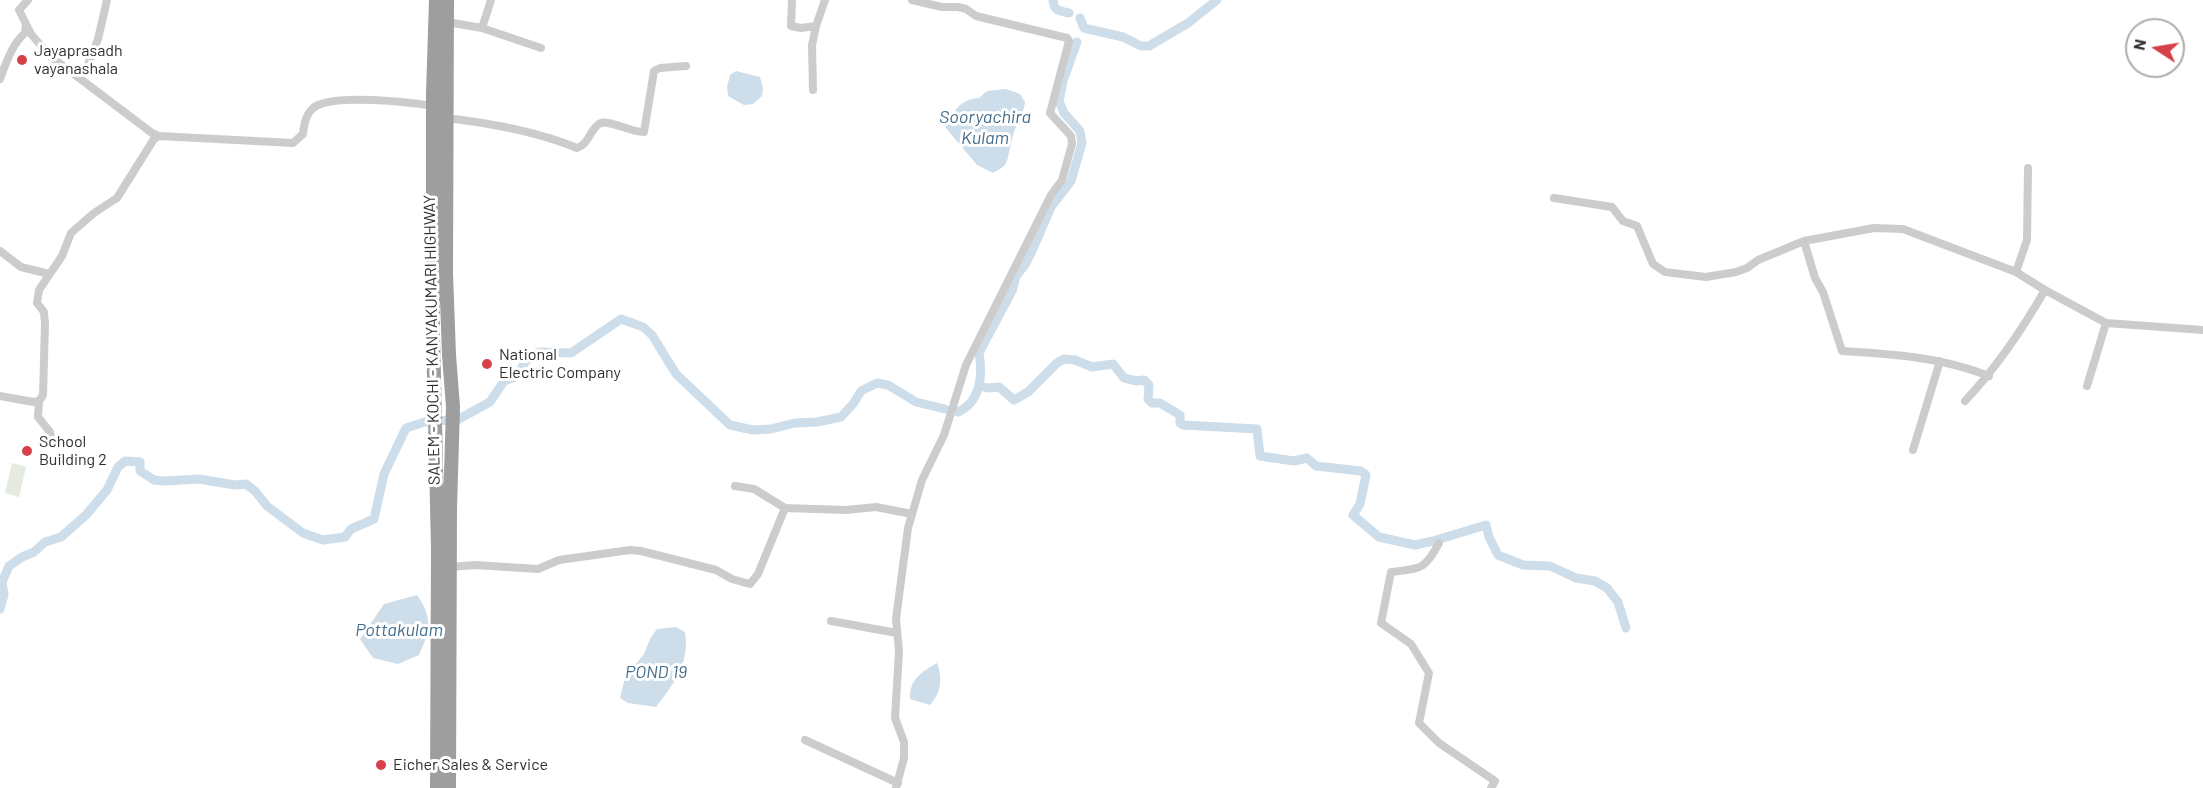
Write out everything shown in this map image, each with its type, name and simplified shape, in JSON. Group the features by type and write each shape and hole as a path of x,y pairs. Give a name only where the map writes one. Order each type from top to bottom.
{"highway":[{"name":"SALEM - KOCHI - KANYAKUMARI HIGHWAY","path":"435,0 433,334 436,407 437,788"},
{"name":"SALEM - KOCHI - KANYAKUMARI HIGHWAY","path":"447,0 446,285 453,407 449,788"}],"street":[{"path":"28,0 19,10 31,34 50,56 159,136 293,143 303,134 305,120 315,106 332,100 434,106"},
{"path":"76,75 87,67 98,39 107,0"},
{"path":"482,28 491,0"},
{"path":"792,0 791,26 801,28 816,26"},
{"path":"813,90 812,45 825,0"},
{"path":"805,740 897,785 904,758 904,742 895,718 898,671 896,619 908,528 922,480 944,435 966,365 1051,195 1062,180 1072,144 1071,136 1050,113 1069,41 1067,38 976,16 958,7 942,7 912,0"},
{"path":"447,22 482,28 541,48"},
{"path":"0,79 8,57 25,33 26,24"},
{"path":"446,118 505,127 577,148 584,146 598,124 606,122 644,132 654,71 660,68 686,66"},
{"path":"52,445 50,432 38,417 39,401 43,395 45,324 44,312 37,303 39,290 62,256 71,233 86,218 117,198 154,139 159,136"},
{"path":"2016,272 2027,240 2028,168"},
{"path":"1554,198 1612,207 1623,221 1637,226 1653,264 1665,272 1706,277 1736,272 1804,241 1874,228 1903,229 2016,272 2106,323 2203,330"},
{"path":"1804,241 1842,351 1903,355 1940,361 1989,376"},
{"path":"0,251 21,267 49,274"},
{"path":"1965,401 1989,376 2023,328 2045,290"},
{"path":"2087,386 2106,323"},
{"path":"1913,450 1940,361"},
{"path":"0,396 39,401"},
{"path":"735,486 754,489 785,508 846,510 876,507 912,514"},
{"path":"450,567 503,566 528,570 538,569 559,560 630,550 716,570 732,579 750,584 758,574 785,508"},
{"path":"1439,543 1430,561 1421,568 1391,572 1380,623 1410,644 1428,673 1419,723 1430,736 1458,758 1495,781 1491,788"},
{"path":"831,621 897,633"}],"shaded area":[{"path":"12,463 26,467 19,497 5,493"}],"water":[{"path":"736,71 760,77 763,88 762,96 753,104 744,105 728,96 727,87 730,75"},
{"name":"Sooryachira Kulam","path":"1006,89 1020,94 1025,105 1006,163 993,173 977,165 945,127 954,111 962,104 979,98 987,91"},
{"name":"Pottakulam","path":"417,595 428,618 426,639 419,655 398,664 373,658 360,639 384,604"},
{"name":"POND 19","path":"676,627 685,632 683,663 656,707 628,703 620,698 625,678 644,654 657,629"},
{"path":"937,663 940,685 934,700 930,705 910,699 914,681"}],"waterway":[{"path":"1053,0 1058,10 1069,13"},
{"path":"1080,18 1084,28 1123,37 1141,46 1149,46 1188,23 1217,0"},
{"path":"958,412 972,402 976,394 981,370 979,353 1012,291 1016,276 1032,251 1051,207 1071,181 1082,143 1080,131 1064,113 1059,101 1063,81 1077,42"},
{"path":"0,609 4,595 2,582 9,566 34,552 45,542 61,537 86,515 107,490 118,467 125,461 140,462 140,471 154,480 199,479 235,485 246,484 267,506 303,533 323,540 345,537 351,529 374,519 384,474 406,428 428,421 457,420 490,402 504,381 515,377 526,361 539,352 571,353 621,319 643,327 652,335 676,374 730,425 753,430 771,429 795,423 817,422 841,417 861,391 877,383 888,385 916,402 945,409"},
{"path":"980,386 999,387 1014,400 1028,392 1064,359 1075,360 1092,367 1113,364 1124,378 1144,380 1149,385 1148,399 1180,415 1180,423 1183,425 1257,429 1260,456 1294,461 1307,458 1316,466 1361,471 1366,475 1360,504 1353,515 1379,537 1415,545 1486,525 1498,555 1523,565 1550,566 1576,578 1595,581 1607,588 1618,602 1626,628"}],"place":[{"name":"Jayaprasadh vayanashala","path":"22,60"},
{"name":"National Electric Company","path":"487,364"},
{"name":"School Building 2","path":"27,451"},
{"name":"Eicher Sales & Service","path":"381,765"}]}
